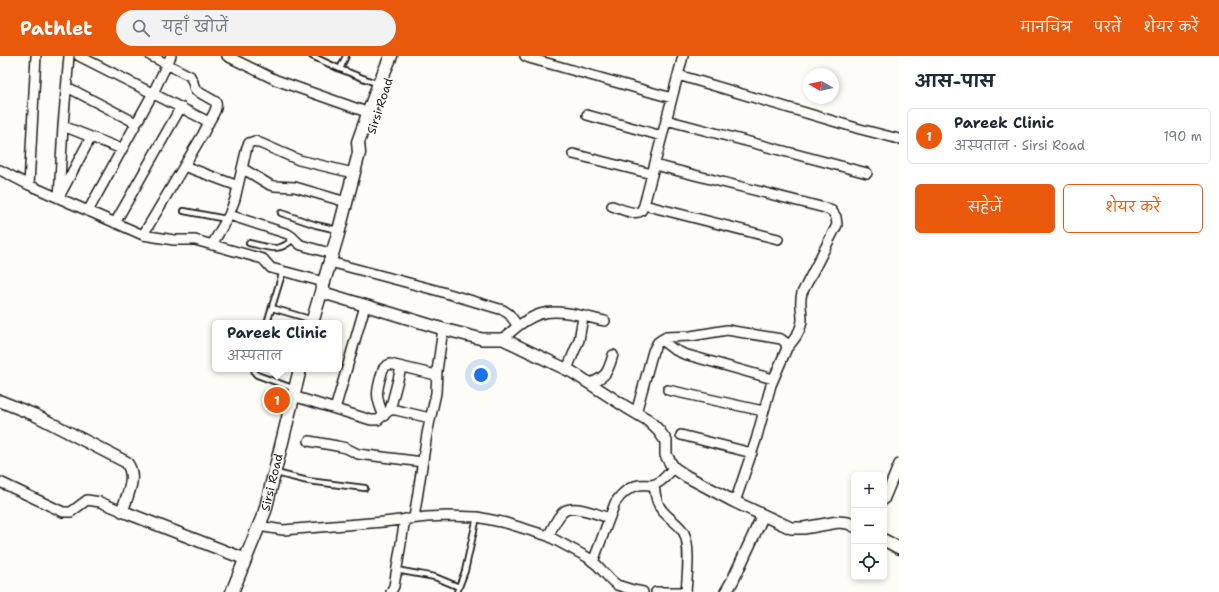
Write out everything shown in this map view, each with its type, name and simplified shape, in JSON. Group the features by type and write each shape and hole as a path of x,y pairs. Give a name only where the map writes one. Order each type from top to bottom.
{"main road":[{"name":"Sirsi Road","path":"313,320 340,230 359,153 367,144 379,84 391,56"},
{"name":"Sirsi Road","path":"372,114 397,56"},
{"name":"Sirsi Road","path":"232,592 265,511 299,372"}],"street":[{"path":"29,185 36,56"},
{"path":"59,198 69,56"},
{"path":"79,56 209,122"},
{"path":"143,235 203,134 216,108 216,102 195,90 190,76 169,60 151,56"},
{"path":"227,56 276,80 372,114"},
{"path":"525,56 672,98"},
{"path":"612,206 632,213 638,213 644,205 683,56"},
{"path":"88,211 153,93 169,60"},
{"path":"678,75 860,129 899,139"},
{"path":"67,88 136,123"},
{"path":"115,223 181,107"},
{"path":"587,115 662,136"},
{"path":"666,120 867,173"},
{"path":"63,126 122,149"},
{"path":"59,198 91,137"},
{"path":"212,245 235,199 249,144 255,141 299,160 353,173"},
{"path":"573,154 652,174"},
{"path":"654,165 825,208 832,211 836,217 837,225 832,237 802,293 800,299 802,319 797,336 787,348 773,379 752,454 735,502"},
{"path":"184,166 238,186"},
{"path":"242,168 270,185 295,187 346,202"},
{"path":"0,170 29,185 143,235 174,240 195,240 263,259 272,268 323,287 365,306 482,339 503,339 567,369 648,420 666,441 666,455 671,464 674,468 686,476 735,502 784,525 796,528 838,522 851,524"},
{"path":"644,205 778,239"},
{"path":"227,217 288,234 301,245 331,258 503,310 509,314 518,326"},
{"path":"335,409 365,306"},
{"path":"503,339 518,326 540,314 560,312 605,320"},
{"path":"567,369 579,340 584,317"},
{"path":"414,518 430,418 436,392 436,375 443,329"},
{"path":"636,412 653,351 658,342 666,337 691,336 727,330 781,339 785,342 787,348"},
{"path":"661,340 673,349 684,354 773,379"},
{"path":"590,383 603,377 609,367 613,355"},
{"path":"387,413 379,405 377,391 383,368 390,364 436,375"},
{"path":"387,413 402,368"},
{"path":"668,390 763,411"},
{"path":"294,393 335,409 371,420 378,420 387,413 396,410 430,418"},
{"path":"0,401 35,416 126,462 130,466 132,472 132,481 122,511"},
{"path":"681,435 752,454"},
{"path":"309,441 346,448 358,454 423,462"},
{"path":"887,493 899,464"},
{"path":"593,562 615,503 620,496 627,490 639,485 654,485 661,482 674,468"},
{"path":"0,482 63,512 71,512 87,500 100,502 245,559"},
{"path":"654,485 658,505 684,534 688,562 686,592"},
{"path":"548,536 560,516 566,510 572,508 609,518"},
{"path":"726,592 763,515"},
{"path":"258,526 283,530 414,518 447,516 477,517 506,523 548,536 586,557 617,585 643,592"},
{"path":"391,592 394,586 405,519"},
{"path":"887,542 899,548"},
{"path":"656,592 680,592"}],"lane":[{"path":"312,56 379,84"},
{"path":"340,69 346,56"},
{"path":"184,211 227,217"},
{"path":"281,213 340,230"},
{"path":"249,243 276,248 286,246 294,238"},
{"path":"268,320 283,271"},
{"path":"272,308 306,320"},
{"path":"255,372 256,375 294,393"},
{"path":"274,472 308,481 365,488"},
{"path":"396,570 435,577 458,590 466,571 477,517"}],"place":[{"name":"Pareek Clinic","path":"277,400"}]}
